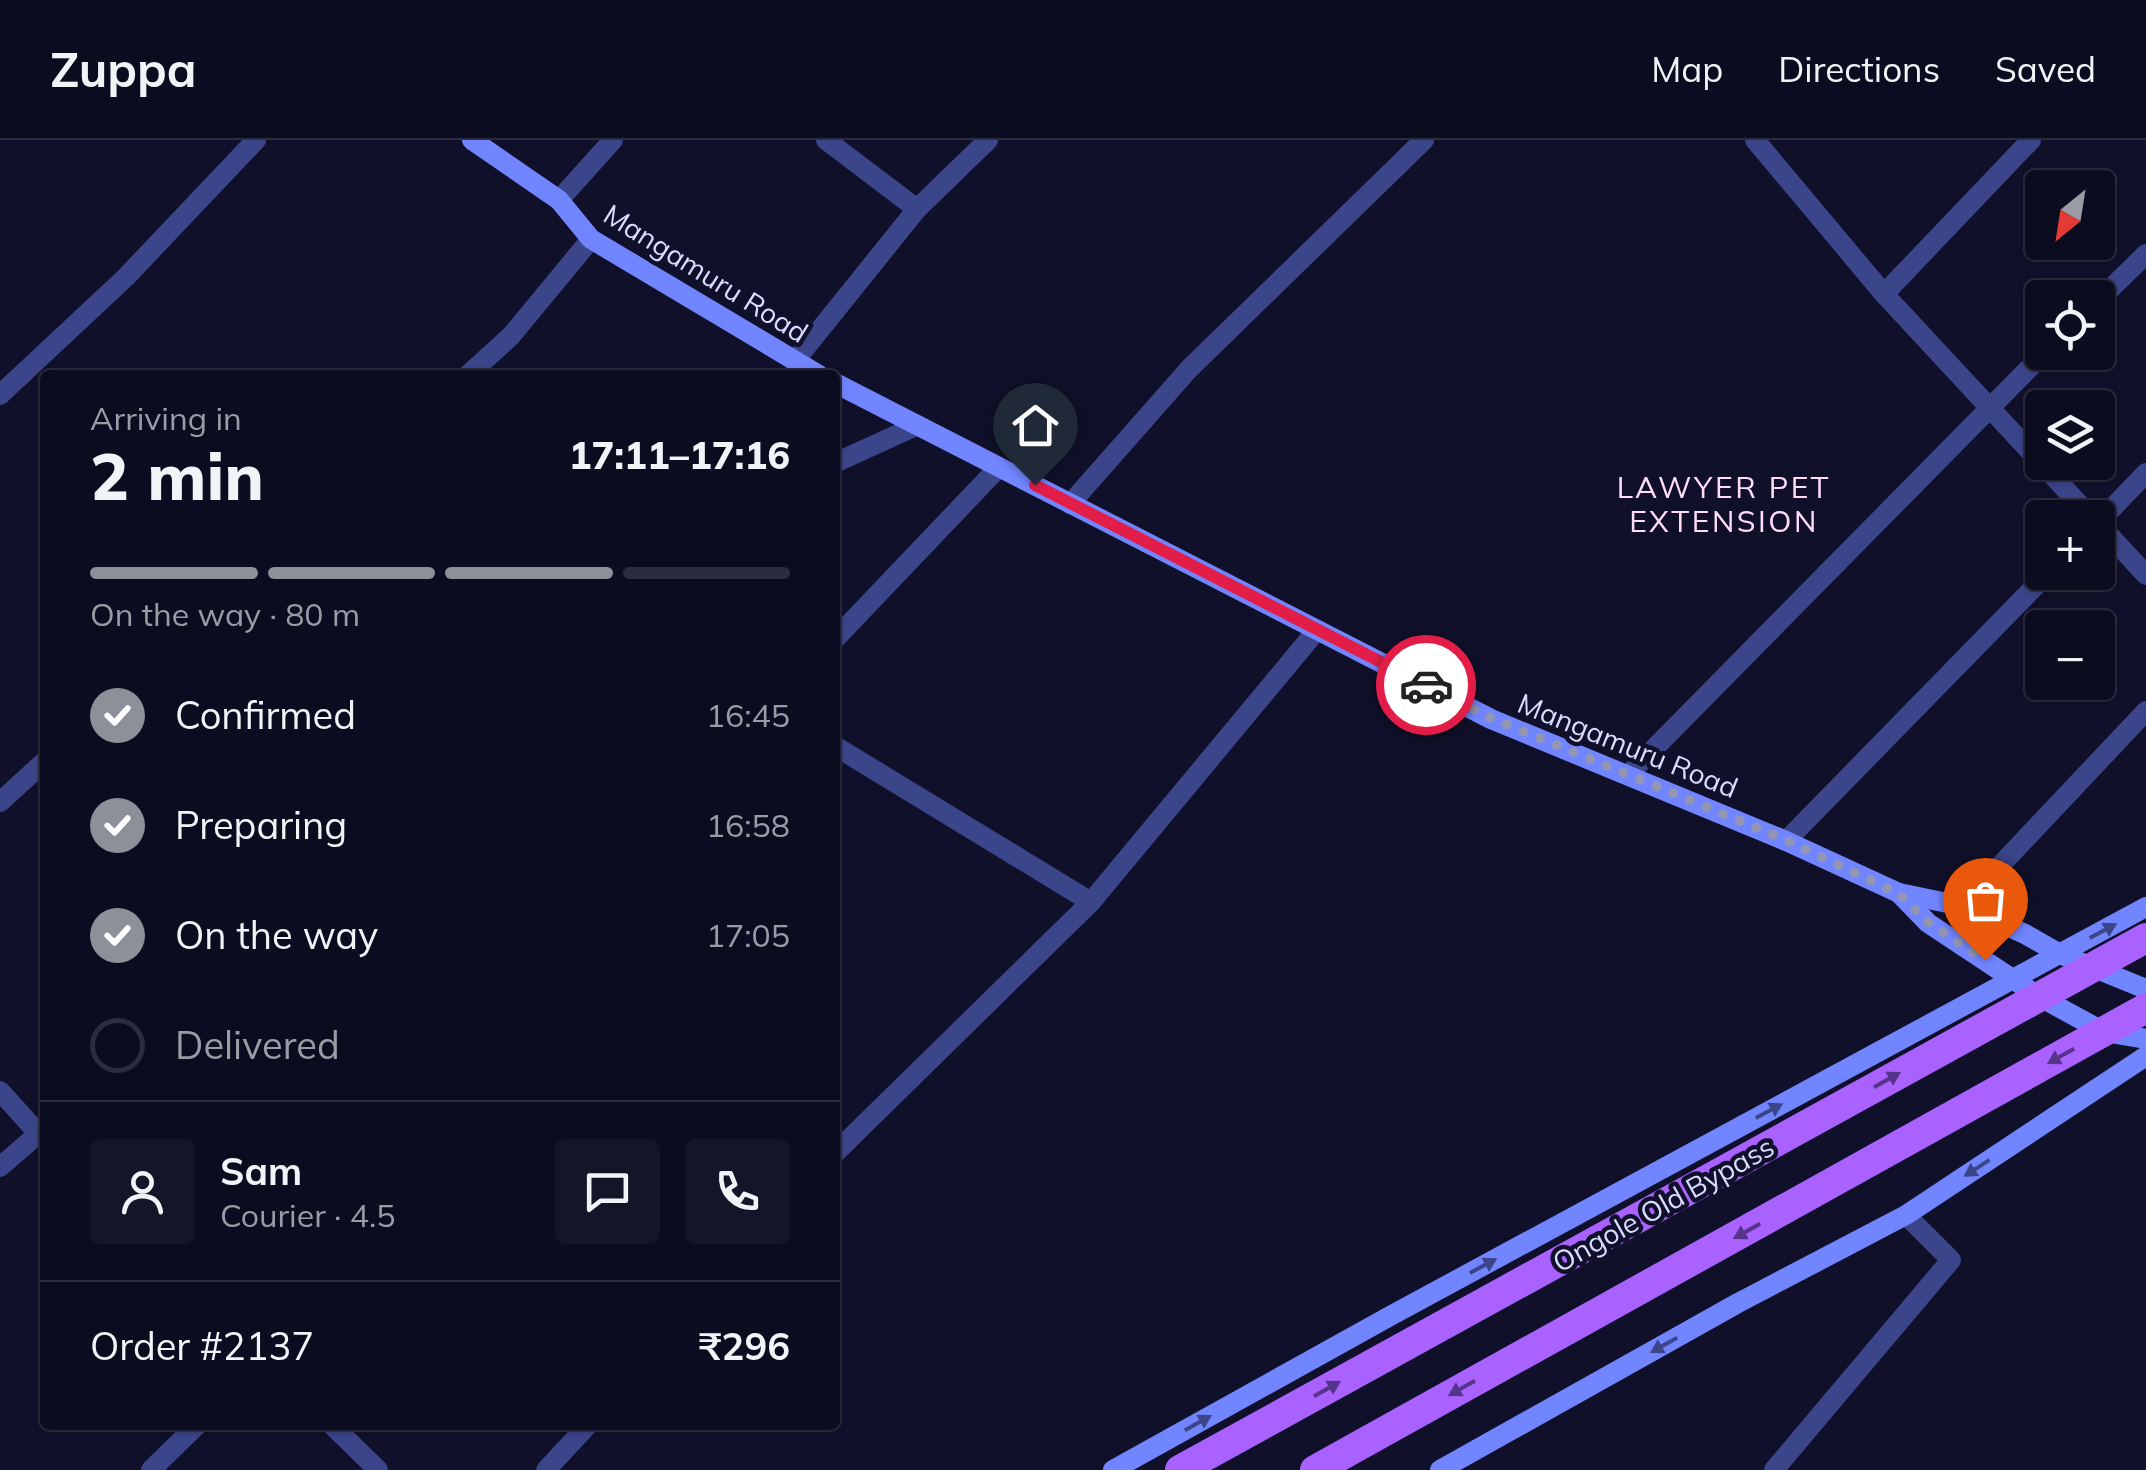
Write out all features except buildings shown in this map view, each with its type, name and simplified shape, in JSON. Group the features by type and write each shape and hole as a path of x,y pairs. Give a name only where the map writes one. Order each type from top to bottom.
{"main road":[{"name":"Mangamuru Road","path":"472,140 559,200 591,239 809,370"},
{"name":"Mangamuru Road","path":"840,386 1491,718 1786,840 1899,894 1962,906 2026,934 2060,954 2146,989"},
{"path":"1899,894 1928,922 2038,996 2104,1032 2146,1039"},
{"path":"1113,1470 1392,1314 2146,907"},
{"name":"Ongole Old Bypass","path":"1180,1470 2146,938"},
{"path":"1315,1470 2146,1008"},
{"path":"1440,1470 1906,1214 2146,1056"}],"street":[{"path":"0,395 126,276 256,140"},
{"path":"559,200 613,140"},
{"path":"826,140 918,209"},
{"path":"794,362 918,209 988,140"},
{"path":"1070,504 1189,370 1424,140"},
{"path":"1756,140 1884,294 2075,500"},
{"path":"1884,294 2031,140"},
{"path":"474,370 511,336 591,239"},
{"path":"2115,284 2146,254"},
{"path":"1628,776 2027,370"},
{"path":"840,460 918,426"},
{"path":"840,634 999,467"},
{"path":"2115,506 2146,474"},
{"path":"2115,541 2146,575"},
{"path":"1786,840 2031,590"},
{"path":"840,1148 1091,902 1318,630"},
{"path":"1962,906 2146,712"},
{"path":"840,749 1091,902"},
{"path":"0,802 40,766"},
{"path":"0,1091 40,1132"},
{"path":"0,1167 40,1137"},
{"path":"1774,1470 1951,1260 1906,1214"},
{"path":"151,1470 192,1430"},
{"path":"337,1430 378,1470"},
{"path":"546,1470 583,1430"}],"way so far":[{"path":"1426,685 1491,718 1786,840 1899,894 1928,922 1985,960"}],"district":[{"name":"LAWYER PET EXTENSION","path":"1724,504"}],"route":[{"path":"1035,485 1426,685"}]}
